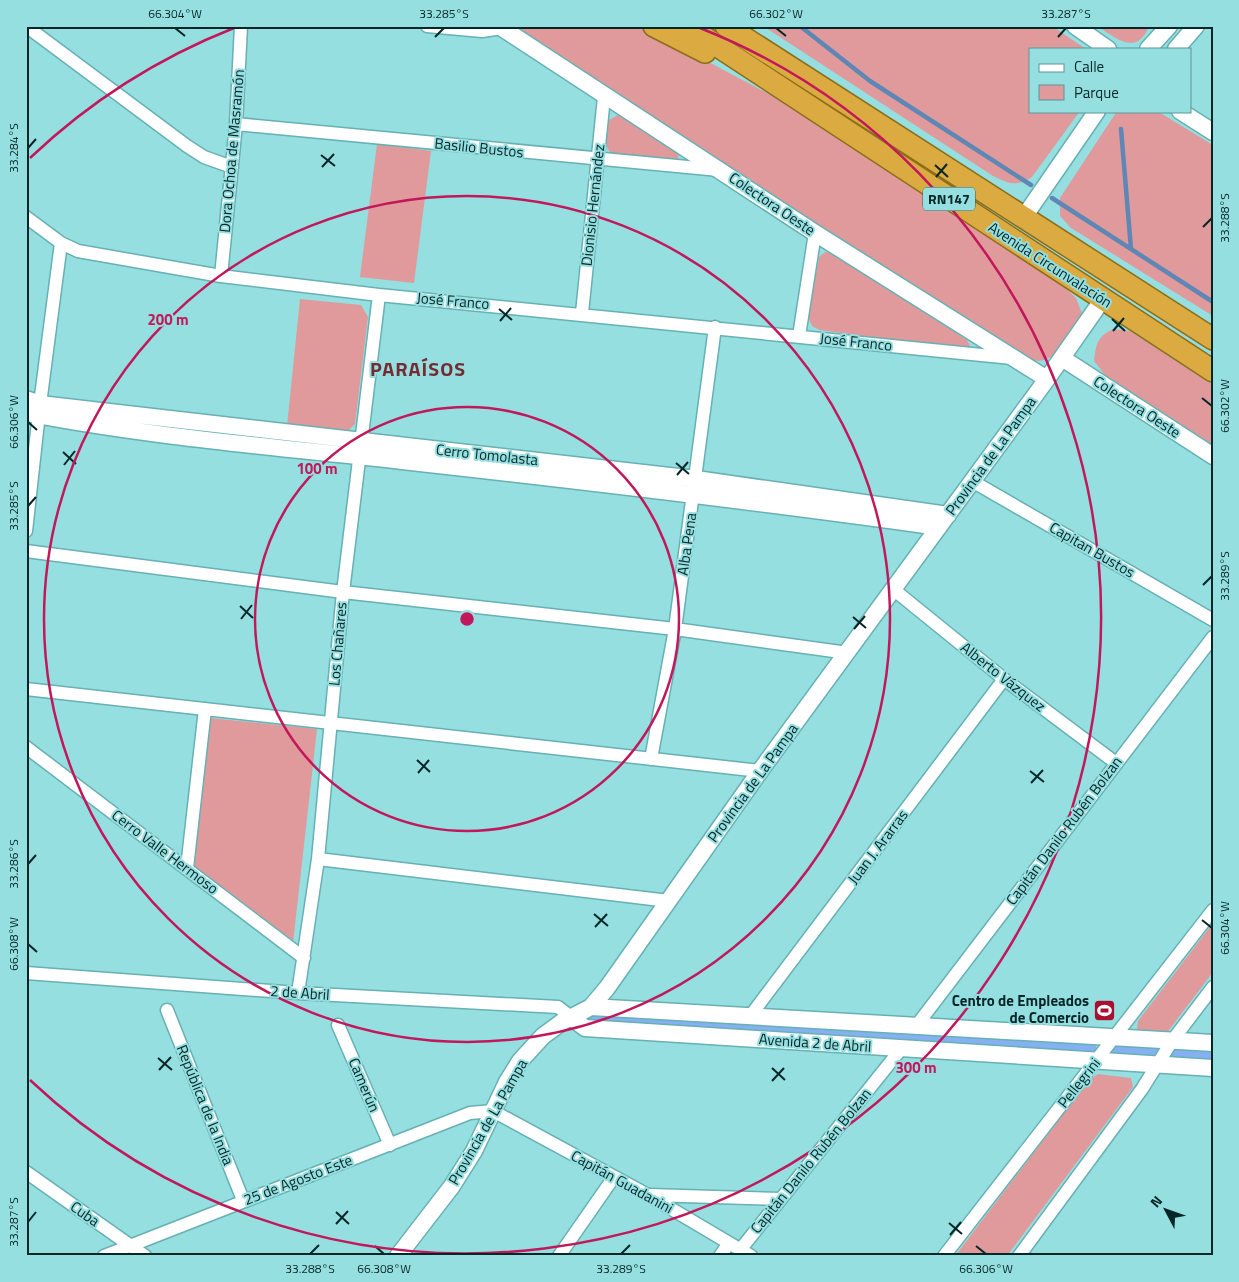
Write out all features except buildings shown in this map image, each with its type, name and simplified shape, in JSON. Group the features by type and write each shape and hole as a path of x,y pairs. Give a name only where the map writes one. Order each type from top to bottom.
{"highway":[{"path":"654,26 820,114"},
{"name":"Avenida Circunvalación","path":"687,26 1102,300 1213,371"},
{"name":"Avenida Circunvalación","path":"726,26 1213,340"},
{"path":"740,26 791,67"}],"street":[{"path":"26,26 187,146 204,157 232,167"},
{"name":"Dora Ochoa de Masramón","path":"221,276 236,124 240,26"},
{"path":"427,26 482,31 501,27"},
{"path":"1075,26 1107,48"},
{"path":"1148,48 1158,26"},
{"path":"1149,48 1169,26"},
{"path":"1177,48 1196,26"},
{"name":"Colectora Oeste","path":"501,27 604,97 1047,379"},
{"name":"Dionisio Hernández","path":"582,313 596,160 604,97"},
{"path":"1024,217 1097,112"},
{"path":"1182,112 1213,132"},
{"name":"Basilio Bustos","path":"236,124 596,160 721,170"},
{"name":"José Franco","path":"26,217 61,243 78,251 221,276 379,295 582,313 1012,358"},
{"path":"799,336 815,233"},
{"path":"26,531 33,408 61,243"},
{"name":"Los Chañares","path":"298,993 318,859 343,592 379,295"},
{"name":"Provincia de La Pampa","path":"398,1256 456,1179 474,1151 520,1061 543,1036 591,1006 607,988 760,771 944,521 1102,300"},
{"name":"Alba Pena","path":"651,759 675,630 715,327"},
{"name":"Colectora Oeste","path":"1062,358 1213,456"},
{"name":"Cerro Tomolasta","path":"33,408 695,486 944,521"},
{"name":"Capitan Bustos","path":"972,481 1213,620"},
{"path":"26,551 343,592 675,630 848,653"},
{"name":"Alberto Vázquez","path":"893,589 1004,679 1116,763"},
{"name":"Capitán Danilo Rubén Bolzan","path":"917,1025 1213,637"},
{"name":"Juan J. Ararras","path":"751,1015 1004,679"},
{"path":"26,689 760,771"},
{"path":"187,868 205,709"},
{"name":"Cerro Valle Hermoso","path":"26,747 304,958"},
{"path":"318,859 669,901"},
{"name":"Pellegrini","path":"944,1256 1213,910"},
{"name":"2 de Abril","path":"26,973 298,993 558,1007 571,1017"},
{"path":"1019,1256 1142,1089 1172,1041 1213,987"},
{"name":"Avenida 2 de Abril","path":"591,1006 1213,1043"},
{"name":"República de la India","path":"167,1010 243,1200"},
{"name":"Avenida 2 de Abril","path":"571,1017 584,1028 1213,1068"},
{"name":"Camerún","path":"338,1025 390,1145"},
{"name":"Capitán Danilo Rubén Bolzan","path":"720,1256 740,1249 901,1049"},
{"name":"25 de Agosto Este","path":"104,1256 243,1200 470,1113 493,1111"},
{"name":"Capitán Guadanini","path":"493,1111 648,1195 740,1249"},
{"name":"Cuba","path":"26,1172 144,1256"},
{"path":"559,1256 614,1177"},
{"path":"648,1195 780,1199"}],"green space":[{"path":"509,26 641,26 782,101 1059,282 1076,298 1084,319 1056,354 1040,361 1020,356"},
{"path":"763,26 1052,26 1085,48 1029,48 1029,112 1079,112 1032,177 1021,182 1012,183 993,176"},
{"path":"1097,26 1149,26 1138,41 1132,43 1119,39"},
{"path":"1116,112 1159,112 1213,145 1213,316 1071,228 1060,216 1060,198"},
{"path":"618,115 624,116 679,154 677,161 616,155 610,152 605,144 609,120"},
{"path":"377,144 431,151 414,283 360,277"},
{"path":"825,252 832,253 967,340 970,346 966,350 820,330 812,326 808,317 819,257"},
{"path":"300,299 361,305 368,317 355,424 347,432 287,426"},
{"path":"1113,329 1130,331 1213,385 1213,445 1105,375 1094,361 1100,338"},
{"path":"210,718 317,729 293,943 193,867"},
{"path":"1213,923 1213,972 1166,1034 1141,1032 1137,1029 1138,1021"},
{"path":"589,1014 1098,1043 1089,1054 588,1025"},
{"path":"1120,1044 1158,1047 1150,1058 1112,1055"},
{"path":"1179,1048 1213,1050 1213,1059 1173,1057"},
{"path":"1098,1074 1131,1078 1133,1087 1007,1256 955,1256 1089,1080"}],"waterway":[{"path":"800,26 870,81 1031,185"},
{"path":"1121,129 1131,249"},
{"path":"1052,198 1213,302"},
{"path":"587,1017 1089,1049"},
{"path":"1117,1050 1155,1053"},
{"path":"1175,1054 1213,1056"}],"place":[{"name":"Centro de Empleados de Comercio","path":"1105,1010"}],"district":[{"name":"PARAÍSOS","path":"418,369"}]}
